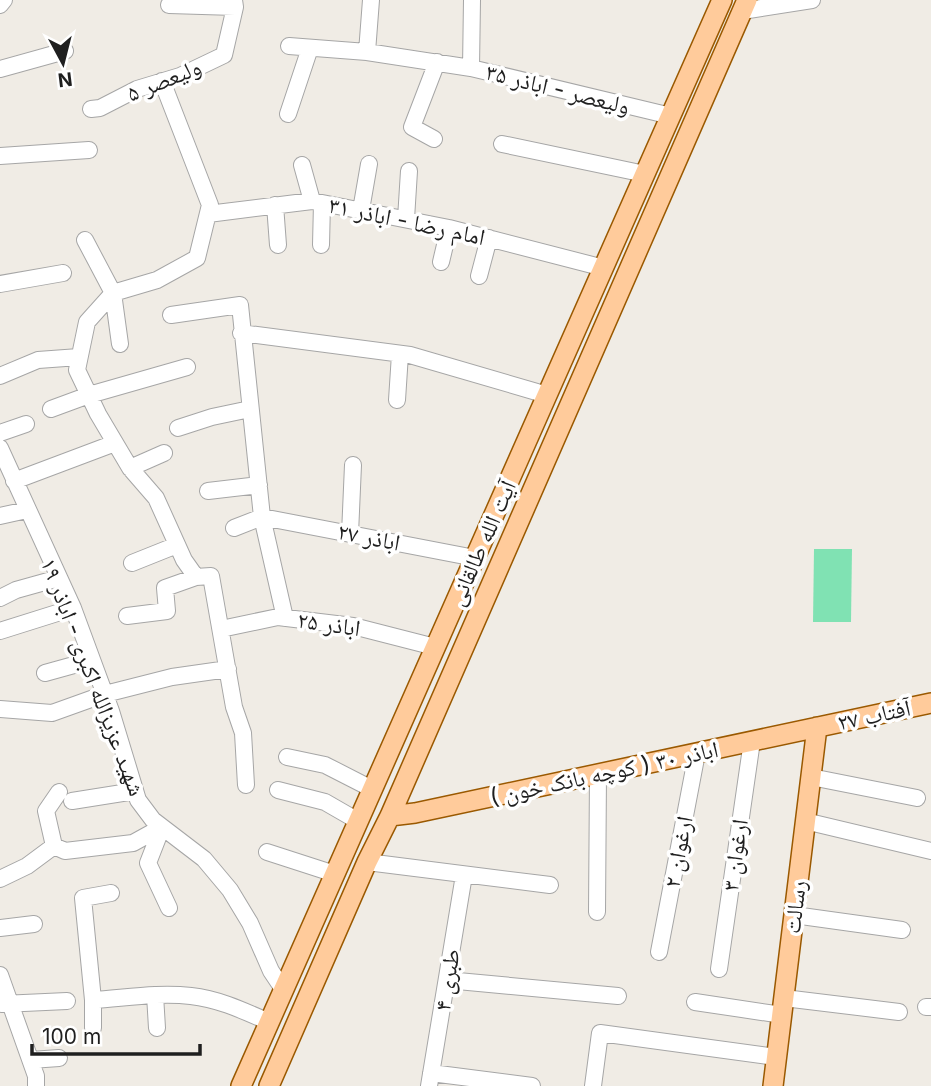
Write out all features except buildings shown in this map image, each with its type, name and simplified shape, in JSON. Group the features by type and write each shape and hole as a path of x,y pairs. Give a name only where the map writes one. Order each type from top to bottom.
{"main road":[{"name":"آیت الله طالقانی","path":"241,1086 722,0"},
{"name":"آیت الله طالقانی","path":"269,1086 745,6"},
{"name":"آفتاب ۲۷","path":"817,727 931,703"},
{"name":"اباذر ۳۰ ( کوچه بانک خون )","path":"390,816 817,727"},
{"name":"رسالت","path":"773,1086 817,727"},
{"path":"335,874 341,888 357,884"},
{"path":"311,927 326,922 334,937"}],"street":[{"path":"0,5 4,0"},
{"path":"367,52 371,0"},
{"name":"ولیعصر - اباذر ۳۵","path":"472,0 471,68 671,116"},
{"path":"745,6 812,0"},
{"path":"169,5 234,3"},
{"name":"ولیعصر ۵","path":"91,110 137,89 180,76 224,55 234,3"},
{"path":"289,46 367,52 471,68"},
{"path":"288,114 310,48"},
{"path":"0,69 65,51"},
{"path":"434,139 412,127 437,62"},
{"path":"162,81 210,205 197,258 157,280 113,293 87,322 77,370 130,468 156,498 184,560 196,577"},
{"path":"502,144 645,174"},
{"path":"0,156 89,150"},
{"path":"362,210 369,164"},
{"path":"302,165 317,202 321,245"},
{"path":"406,219 409,170"},
{"name":"امام رضا - اباذر ۳۱","path":"208,214 317,202 449,228 604,268"},
{"path":"275,205 278,245"},
{"path":"441,262 449,228"},
{"path":"479,276 489,238"},
{"path":"85,240 113,293 120,344"},
{"path":"0,284 63,273"},
{"path":"171,316 240,305 262,517 285,618"},
{"path":"241,333 400,354 547,395"},
{"path":"397,400 400,354"},
{"path":"0,376 38,360 79,357"},
{"path":"51,409 89,395 187,367"},
{"path":"178,428 250,409"},
{"path":"0,433 26,424"},
{"path":"14,481 115,443"},
{"name":"شهید عزیزالله اکبری - اباذر ۱۹","path":"0,448 4,467 14,481 73,608 105,694 138,800 153,820 204,859 230,890 250,923 271,971 284,989"},
{"path":"130,468 164,453"},
{"path":"350,534 353,465"},
{"path":"208,491 259,485"},
{"path":"0,516 27,510"},
{"path":"234,528 262,517"},
{"name":"اباذر ۲۷","path":"262,517 475,558"},
{"path":"132,564 177,545"},
{"path":"127,617 167,611 165,588 196,577 211,576 234,707 243,733 246,785"},
{"path":"0,598 16,590 59,578"},
{"path":"0,631 73,608"},
{"name":"اباذر ۲۵","path":"221,629 278,617 354,626 435,647"},
{"path":"45,673 92,660"},
{"path":"0,709 52,713 105,694 172,677 228,669"},
{"name":"ارغوان ۳","path":"719,969 752,741"},
{"name":"ارغوان ۲","path":"659,952 697,753"},
{"path":"287,757 325,765 372,789"},
{"path":"597,912 598,774"},
{"path":"811,777 917,798"},
{"path":"278,790 325,802 358,821"},
{"path":"54,846 46,811 65,797 135,791"},
{"path":"805,821 931,851"},
{"path":"54,846 65,851 132,843 162,827"},
{"path":"162,827 148,863 169,908"},
{"path":"0,879 27,866 54,846"},
{"path":"267,852 335,874"},
{"path":"367,862 550,885"},
{"name":"طبری ۴","path":"430,1080 464,874"},
{"path":"93,1028 93,1000 83,898 111,893"},
{"path":"794,915 902,930"},
{"path":"0,928 34,924"},
{"path":"0,975 6,1004 31,1060 36,1086"},
{"path":"447,980 618,996"},
{"path":"93,1000 155,995 191,996 229,1004 269,1022"},
{"path":"155,995 157,1028"},
{"path":"6,1004 67,1001"},
{"path":"695,1002 899,1013"},
{"path":"593,1086 600,1033 776,1057"},
{"path":"31,1060 59,1058"},
{"path":"430,1080 532,1086"}],"green space":[{"path":"814,549 852,549 851,622 813,622"}]}
